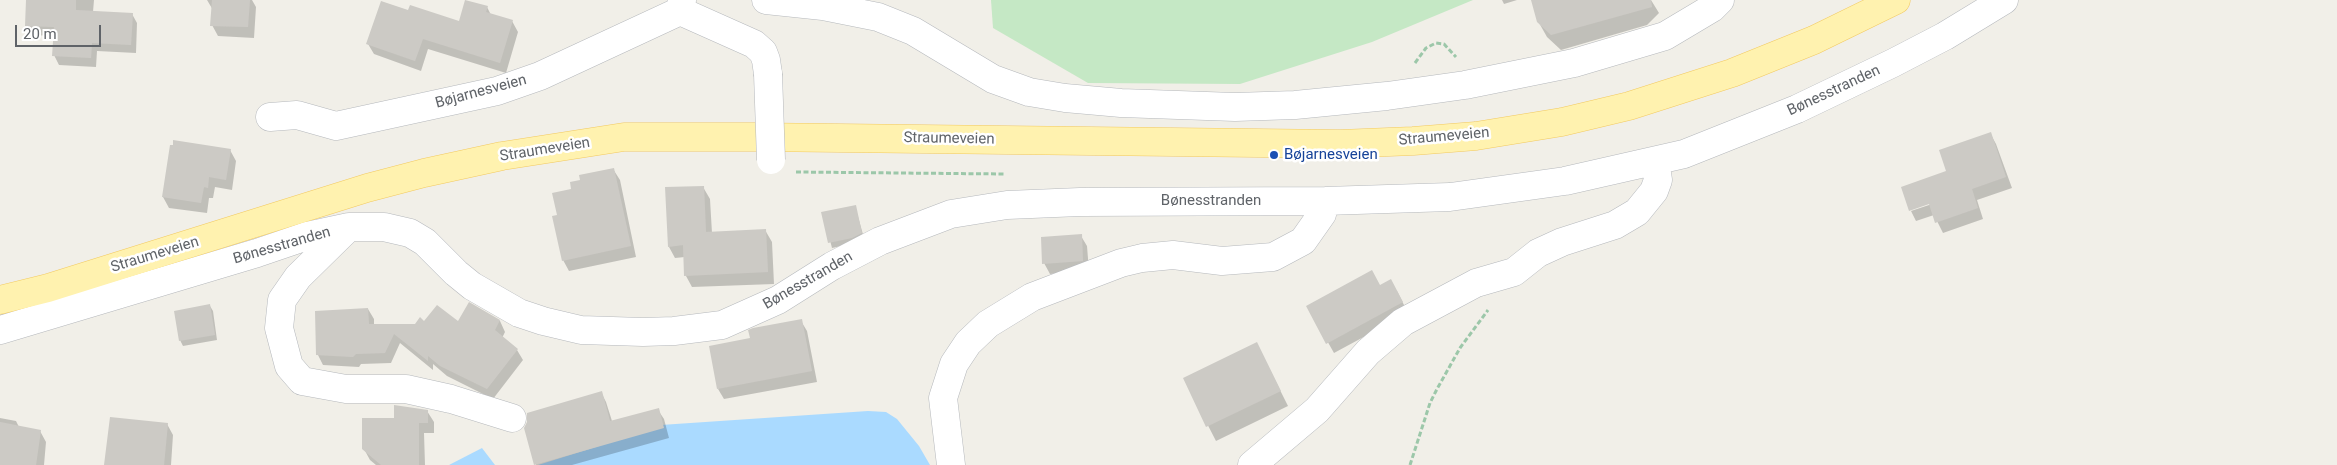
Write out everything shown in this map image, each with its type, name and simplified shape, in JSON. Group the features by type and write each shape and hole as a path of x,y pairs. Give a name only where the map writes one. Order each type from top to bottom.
{"main road":[{"name":"Straumeveien","path":"0,300 48,288 367,188 424,173 502,156 624,138 755,136 1340,144 1476,136 1591,115 1629,106 1713,79 1814,40 1892,1"}],"street":[{"path":"766,0 824,6 878,17 913,31 993,80 1029,92 1065,98 1121,103 1235,106 1295,105 1387,96 1465,85 1574,64 1665,36 1712,8 1720,0"},
{"name":"Bønesstranden","path":"0,330 258,253 307,236 349,228 384,227 410,233 425,242 472,286 519,313 580,330 674,332 722,325 778,300 832,266 880,241 951,214 1007,205 1080,202 1325,201 1450,197 1565,181 1684,154 1797,110 1894,64 2004,0"},
{"name":"Bøjarnesveien","path":"270,117 297,115 336,126 497,91 540,76 681,6 754,44 763,52 768,74 771,160"},
{"path":"1252,465 1317,410 1368,352 1403,322 1476,283 1514,272 1538,253 1562,242 1616,224 1637,212 1654,191 1658,180 1654,161"},
{"path":"951,465 943,398 954,364 968,343 988,324 1032,297 1121,263 1142,258 1173,255 1222,261 1273,258 1303,241 1322,214 1325,201"},
{"path":"349,228 298,277 282,300 279,328 289,366 302,381 346,390 406,389 451,399 512,418"}],"path":[{"path":"771,160 779,172 1011,174"},
{"path":"1410,465 1436,389 1460,348 1514,272"}],"green space":[{"path":"991,0 1473,0 1372,42 1240,84 1088,83 993,28"}],"water":[{"path":"868,411 886,412 897,419 919,446 930,465 538,465 599,446 646,426"},
{"path":"482,448 495,465 449,465"}],"building":[{"path":"26,0 76,0 76,10 133,13 131,45 92,43 91,58 52,56 54,27 25,26"},
{"path":"212,0 250,0 248,27 210,26"},
{"path":"465,0 488,6 486,12 513,20 500,63 423,39 415,61 366,44 381,1 408,10 410,5 459,21"},
{"path":"1531,0 1651,0 1652,7 1551,35 1537,22"},
{"path":"1991,132 2006,177 1972,189 1978,208 1935,223 1929,204 1909,211 1901,187 1946,171 1939,150"},
{"path":"173,140 231,149 226,180 209,177 208,188 204,187 201,203 162,197 170,145 173,145"},
{"path":"614,168 631,246 562,261 552,216 557,215 552,193 571,189 570,182 580,180 579,175"},
{"path":"704,186 706,232 766,229 768,272 684,276 683,245 668,247 665,187"},
{"path":"856,205 862,233 852,238 828,243 821,212"},
{"path":"1082,234 1083,261 1042,264 1041,237"},
{"path":"1372,270 1380,285 1391,279 1403,302 1326,344 1306,306"},
{"path":"469,302 500,320 495,330 518,349 487,389 440,366 428,356 428,361 394,334 385,353 356,354 353,357 316,355 315,311 368,308 369,324 415,324 420,317 424,321 437,305 458,321"},
{"path":"210,304 215,335 179,341 174,311"},
{"path":"802,319 812,371 717,389 709,346 750,338 748,330 753,328"},
{"path":"1257,342 1281,391 1206,427 1183,378"},
{"path":"602,391 610,421 659,408 664,428 534,465 524,428 527,422 527,413"},
{"path":"394,405 428,410 428,423 419,423 419,465 381,465 362,449 362,418 394,418"},
{"path":"110,417 168,423 164,465 104,465"},
{"path":"0,422 41,430 36,465 0,465"}],"place":[{"name":"Bøjarnesveien","path":"1274,155"}]}
